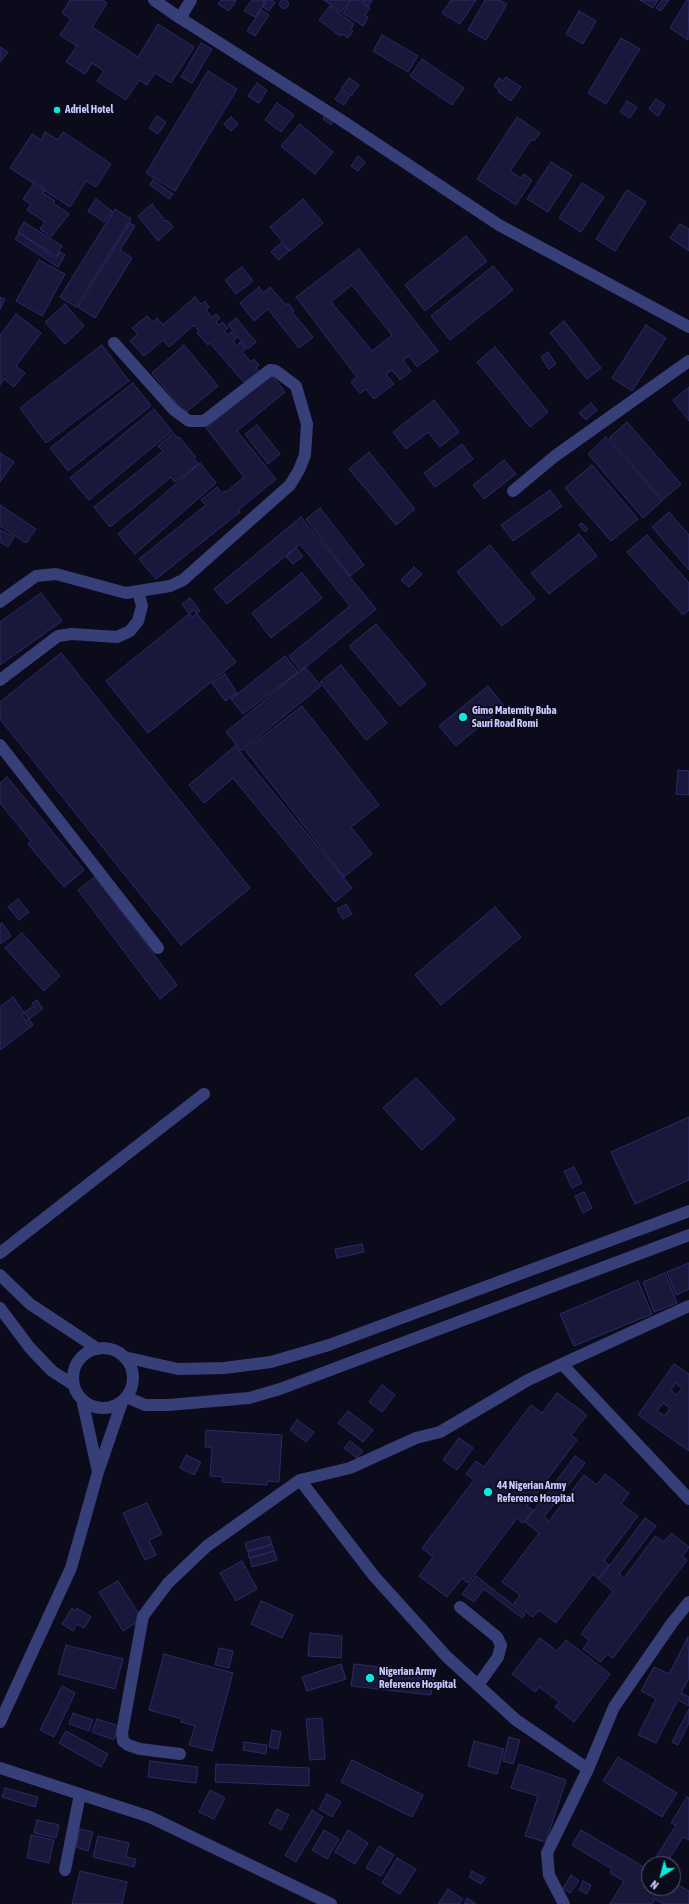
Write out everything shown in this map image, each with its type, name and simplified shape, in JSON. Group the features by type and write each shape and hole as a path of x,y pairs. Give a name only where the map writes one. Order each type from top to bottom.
{"street":[{"path":"154,0 341,120 499,225 689,328"},
{"path":"180,18 191,0"},
{"path":"0,602 36,576 56,574 126,593 170,586 183,580 290,486 305,455 307,424 296,386 276,371 270,370 204,421 189,421 174,410 114,344"},
{"path":"513,491 555,456 685,365 689,360"},
{"path":"0,680 58,636 72,634 118,637 130,631 138,621 142,606 138,591"},
{"path":"0,745 158,948"},
{"path":"0,1253 204,1094"},
{"path":"98,1472 82,1399 74,1385 73,1377 75,1367 80,1358 88,1352 98,1349 107,1349 124,1357 178,1369 224,1368 271,1362 336,1342 689,1212"},
{"path":"82,1399 91,1405 101,1408 112,1407 124,1399 145,1405 168,1406 249,1398 280,1389 689,1235"},
{"path":"0,1275 30,1304 98,1349"},
{"path":"180,1754 140,1749 128,1745 123,1741 123,1721 143,1616 168,1583 207,1546 300,1480 350,1468 416,1438 440,1432 528,1380 689,1306"},
{"path":"0,1308 30,1348 52,1371 74,1385"},
{"path":"0,1722 71,1568 98,1472 124,1399 131,1387 132,1376 129,1364 124,1357"},
{"path":"562,1364 689,1499"},
{"path":"300,1480 374,1576 447,1657 516,1720 588,1769"},
{"path":"564,1904 549,1875 547,1853 588,1769 614,1708 672,1623 689,1602"},
{"path":"460,1607 497,1637 501,1645 498,1657 478,1685"},
{"path":"0,1768 150,1817 331,1904"},
{"path":"65,1870 80,1794"}],"building":[{"path":"284,-1 289,4 284,9 279,4"},
{"path":"70,0 102,0 107,3 92,27 138,57 158,24 194,47 171,83 155,73 147,85 139,80 126,100 97,81 104,71 92,63 85,74 66,62 77,46 60,35 71,19 62,13"},
{"path":"221,0 236,1 229,11 218,4"},
{"path":"252,0 263,0 265,3 255,17 244,11"},
{"path":"265,0 275,2 269,11 263,7"},
{"path":"324,0 350,0 341,12"},
{"path":"351,0 358,0 370,8 365,15 368,17 363,26 343,13"},
{"path":"361,0 372,0 369,6"},
{"path":"451,0 476,0 460,24 442,13"},
{"path":"485,0 499,0 507,4 486,40 468,30"},
{"path":"640,0 658,0 653,8"},
{"path":"662,0 669,0 661,11 656,8"},
{"path":"687,0 689,0 688,40 670,28"},
{"path":"330,6 354,24 351,29 353,31 348,38 342,34 340,36 319,20"},
{"path":"261,10 269,15 255,36 247,31"},
{"path":"579,11 596,21 583,44 566,34"},
{"path":"382,35 418,56 408,72 373,51"},
{"path":"621,38 640,49 606,104 588,93"},
{"path":"201,43 212,49 192,83 181,77"},
{"path":"0,47 8,52 0,62"},
{"path":"422,59 464,88 452,105 410,76"},
{"path":"208,71 237,89 175,191 146,173"},
{"path":"506,77 521,87 511,101 498,92 499,90 494,86 499,78 503,81"},
{"path":"349,78 359,85 351,96 341,89"},
{"path":"257,83 267,90 259,103 248,96"},
{"path":"341,91 349,97 344,105 335,99"},
{"path":"656,99 665,105 658,116 649,109"},
{"path":"627,101 637,107 630,118 620,112"},
{"path":"277,103 294,115 281,132 265,120"},
{"path":"327,112 336,118 331,125 323,119"},
{"path":"157,116 166,122 158,134 149,128"},
{"path":"231,117 238,124 231,131 224,124"},
{"path":"517,117 540,133 534,141 532,139 510,171 521,178 524,174 532,180 516,205 477,179"},
{"path":"300,124 333,152 315,174 281,146"},
{"path":"45,132 58,140 63,132 111,164 96,187 86,181 70,207 10,168 32,134 41,140"},
{"path":"358,156 365,162 358,171 351,166"},
{"path":"551,162 572,175 548,212 527,199"},
{"path":"153,180 173,194 169,199 150,185"},
{"path":"35,182 45,189 43,193 55,201 53,203 69,214 51,237 40,229 45,222 27,210 31,204 23,199"},
{"path":"582,183 604,197 581,232 559,218"},
{"path":"627,190 646,202 615,251 596,239"},
{"path":"96,199 112,211 104,222 88,211"},
{"path":"303,199 323,223 290,251 270,227"},
{"path":"152,204 165,221 167,220 173,227 158,241 138,216"},
{"path":"115,209 131,219 76,307 60,297"},
{"path":"24,222 62,246 56,256 18,232"},
{"path":"130,223 135,226 120,250 132,258 95,318 78,307"},
{"path":"680,224 689,229 689,251 670,238"},
{"path":"19,233 56,258 60,252 65,255 58,267 15,239"},
{"path":"466,236 487,261 425,311 405,285"},
{"path":"281,243 289,251 279,260 271,252"},
{"path":"359,249 438,351 417,367 409,356 403,360 411,371 400,380 392,370 386,374 394,384 374,399 366,389 360,393 351,382 357,377 296,297","holes":["352,285 392,335 372,351 331,302"]},
{"path":"39,260 65,274 42,316 16,301"},
{"path":"493,266 513,290 450,340 431,316"},
{"path":"242,267 253,281 236,294 225,280"},
{"path":"259,287 263,293 270,287 286,305 288,303 294,311 292,312 313,337 299,348 268,309 254,321 240,303"},
{"path":"0,297 5,299 0,309"},
{"path":"195,297 201,304 205,301 209,307 206,310 212,317 216,314 220,318 216,322 219,325 222,322 228,328 224,331 228,335 231,332 237,338 233,341 237,346 240,342 246,349 242,352 251,362 254,359 259,365 256,368 261,374 247,386 210,343 208,345 197,333 199,331 194,325 169,347 163,340 144,356 130,341 138,334 132,328 147,316 153,322 157,318 163,325"},
{"path":"65,304 84,326 65,344 45,322"},
{"path":"16,314 41,333 16,366 25,373 14,387 4,379 0,385 0,335"},
{"path":"236,318 256,342 248,349 228,325"},
{"path":"564,321 601,368 587,379 550,333"},
{"path":"646,325 666,338 632,391 612,378"},
{"path":"102,345 129,381 46,443 20,408"},
{"path":"184,345 218,386 185,413 152,373"},
{"path":"495,347 548,412 530,427 477,362"},
{"path":"548,352 556,364 549,369 541,357"},
{"path":"272,375 285,392 237,431 276,479 238,510 240,512 156,579 139,559 206,505 201,500 217,487 222,493 225,491 226,492 244,477 206,428"},
{"path":"133,383 151,406 68,471 50,448"},
{"path":"689,387 689,421 673,400"},
{"path":"434,400 459,432 440,447 428,432 406,449 393,432"},
{"path":"591,403 597,410 586,420 579,413"},
{"path":"154,409 172,431 89,500 70,478"},
{"path":"627,422 681,484 663,500 609,438"},
{"path":"257,425 280,454 268,464 245,434"},
{"path":"173,433 178,438 179,437 196,457 194,459 198,464 175,482 171,477 110,527 94,507 163,451 158,446"},
{"path":"606,437 662,501 643,518 588,454"},
{"path":"462,444 473,459 435,487 424,473"},
{"path":"369,452 415,509 396,525 349,469"},
{"path":"0,453 14,462 0,482"},
{"path":"504,460 516,474 484,499 473,485"},
{"path":"200,463 216,483 135,554 118,534"},
{"path":"592,465 638,519 611,541 565,488"},
{"path":"550,490 562,506 513,541 501,525"},
{"path":"0,505 36,529 26,543 0,526"},
{"path":"320,508 364,565 350,576 306,519"},
{"path":"669,512 689,535 689,570 652,527"},
{"path":"301,517 376,609 301,671 289,656 350,606 300,544 227,604 214,589"},
{"path":"582,523 588,529 585,532 579,525"},
{"path":"0,530 14,537 8,547 0,542"},
{"path":"579,534 597,556 549,594 531,573"},
{"path":"647,535 689,583 689,610 683,615 627,552"},
{"path":"490,545 535,599 502,626 457,572"},
{"path":"296,548 303,556 293,564 286,557"},
{"path":"414,567 422,574 409,587 401,580"},
{"path":"302,573 322,598 271,638 252,613"},
{"path":"41,593 62,621 0,665 0,622"},
{"path":"190,598 200,611 192,617 182,604"},
{"path":"194,610 236,662 148,733 106,681"},
{"path":"376,624 426,684 400,706 349,646"},
{"path":"61,653 250,888 181,945 0,719 0,702"},
{"path":"285,656 298,672 243,714 231,699"},
{"path":"341,665 387,723 366,740 320,682"},
{"path":"305,667 321,686 241,751 226,732"},
{"path":"225,674 237,693 225,701 212,683"},
{"path":"488,686 504,706 456,746 439,726"},
{"path":"302,706 379,805 351,827 372,854 344,877 245,750"},
{"path":"235,746 352,888 335,902 233,778 204,803 189,785"},
{"path":"678,770 689,771 689,795 676,794"},
{"path":"7,777 84,870 64,887 28,844 31,841 0,803 0,783"},
{"path":"95,877 177,985 160,999 78,890"},
{"path":"18,899 29,912 19,920 8,907"},
{"path":"346,904 352,914 343,919 337,909"},
{"path":"495,907 521,937 441,1005 415,975"},
{"path":"2,923 11,936 0,944 0,924"},
{"path":"22,933 60,976 44,991 5,948"},
{"path":"13,997 33,1025 0,1050 0,1007"},
{"path":"37,1000 43,1009 26,1021 22,1014 34,1006 32,1003"},
{"path":"416,1078 455,1119 422,1150 383,1108"},
{"path":"689,1117 689,1180 635,1204 611,1152"},
{"path":"574,1167 582,1183 572,1188 564,1171"},
{"path":"584,1192 592,1208 583,1213 575,1196"},
{"path":"362,1244 364,1252 337,1258 335,1249"},
{"path":"689,1263 689,1289 676,1295 667,1272"},
{"path":"665,1273 677,1303 654,1312 643,1282"},
{"path":"638,1281 652,1314 574,1346 560,1314"},
{"path":"674,1364 689,1374 689,1451 638,1415","holes":["675,1383 682,1388 677,1395 671,1390","663,1403 670,1408 665,1416 657,1411"]},
{"path":"382,1385 395,1395 382,1412 369,1402"},
{"path":"557,1393 587,1415 571,1435 577,1440 527,1506 533,1510 523,1523 517,1518 468,1583 462,1578 447,1597 419,1576 433,1557 422,1548 474,1480 466,1474 476,1461 484,1467 531,1405 542,1413"},
{"path":"348,1411 373,1430 363,1442 338,1423"},
{"path":"297,1420 314,1432 306,1442 290,1430"},
{"path":"206,1430 282,1435 279,1482 267,1481 267,1485 222,1482 223,1477 210,1476 212,1447 205,1447"},
{"path":"459,1438 473,1448 457,1470 443,1460"},
{"path":"350,1441 363,1451 357,1458 344,1448"},
{"path":"186,1455 201,1462 194,1475 180,1468"},
{"path":"575,1456 585,1463 544,1517 549,1521 584,1475 597,1485 605,1474 629,1493 621,1504 638,1516 604,1561 609,1565 598,1579 593,1574 556,1623 539,1610 533,1617 514,1603 520,1595 502,1582 539,1533 525,1522"},
{"path":"147,1503 162,1534 149,1540 156,1555 145,1560 123,1513"},
{"path":"645,1518 656,1526 619,1574 624,1578 655,1536 664,1542 671,1533 689,1547 682,1557 687,1560 613,1658 607,1654 601,1662 583,1649 589,1640 581,1634 613,1591 599,1580"},
{"path":"269,1536 272,1544 247,1551 245,1543"},
{"path":"272,1545 274,1551 249,1558 248,1552"},
{"path":"274,1551 277,1560 252,1567 250,1558"},
{"path":"242,1561 257,1589 236,1601 220,1573"},
{"path":"476,1576 525,1614 522,1618 484,1589 474,1602 462,1594"},
{"path":"118,1581 142,1619 123,1631 99,1592"},
{"path":"261,1601 293,1615 282,1638 251,1624"},
{"path":"72,1608 75,1611 77,1608 91,1617 84,1628 77,1624 73,1631 62,1624"},
{"path":"310,1633 342,1636 341,1658 308,1656"},
{"path":"688,1637 689,1678 681,1693 689,1697 689,1706 678,1700 656,1743 638,1735 656,1699 641,1691 654,1667 669,1674"},
{"path":"540,1638 557,1651 566,1640 610,1674 574,1722 555,1707 559,1702 539,1687 535,1692 512,1674"},
{"path":"66,1645 123,1659 115,1689 58,1674"},
{"path":"219,1648 233,1651 229,1668 215,1665"},
{"path":"164,1654 233,1673 212,1751 189,1745 195,1726 181,1722 182,1719 149,1710"},
{"path":"341,1664 346,1679 307,1691 302,1677"},
{"path":"354,1664 434,1673 431,1695 351,1686"},
{"path":"62,1686 75,1693 54,1737 40,1730"},
{"path":"689,1709 689,1723 678,1745 672,1742"},
{"path":"73,1713 93,1720 89,1731 69,1724"},
{"path":"322,1718 325,1759 310,1760 306,1719"},
{"path":"97,1719 119,1726 114,1740 92,1732"},
{"path":"272,1730 281,1732 278,1749 269,1747"},
{"path":"66,1731 108,1754 101,1767 59,1743"},
{"path":"509,1737 520,1740 513,1764 503,1761"},
{"path":"474,1741 504,1749 497,1774 468,1766"},
{"path":"244,1742 267,1745 266,1754 243,1750"},
{"path":"618,1757 677,1793 662,1817 603,1781"},
{"path":"352,1760 423,1795 412,1817 341,1782"},
{"path":"150,1761 198,1767 196,1783 148,1777"},
{"path":"216,1764 309,1768 309,1786 215,1782"},
{"path":"519,1764 566,1780 546,1842 525,1836 538,1796 511,1788"},
{"path":"5,1788 38,1797 35,1807 2,1797"},
{"path":"210,1790 225,1798 214,1819 199,1812"},
{"path":"327,1794 341,1802 332,1817 319,1809"},
{"path":"687,1797 689,1798 689,1840 683,1837 671,1856 657,1856 676,1825 671,1823"},
{"path":"277,1809 289,1815 281,1830 269,1823"},
{"path":"312,1810 323,1817 296,1862 285,1855"},
{"path":"37,1820 59,1825 56,1838 34,1833"},
{"path":"80,1829 93,1832 88,1851 76,1847"},
{"path":"324,1830 339,1839 327,1859 312,1850"},
{"path":"348,1830 368,1843 355,1864 335,1852"},
{"path":"581,1830 641,1865 641,1896 681,1896 681,1886 689,1891 689,1904 663,1904 655,1899 652,1904 610,1904 624,1881 610,1873 612,1869 572,1845"},
{"path":"31,1835 54,1840 49,1863 27,1858"},
{"path":"98,1836 129,1843 126,1857 136,1859 134,1867 93,1857"},
{"path":"379,1846 394,1855 381,1876 366,1868"},
{"path":"397,1858 416,1869 400,1894 382,1883"},
{"path":"80,1871 127,1882 122,1904 72,1904"},
{"path":"472,1871 485,1878 481,1884 469,1877"},
{"path":"571,1875 579,1881 570,1893 563,1888"},
{"path":"583,1881 591,1885 587,1894 579,1890"},
{"path":"448,1889 463,1899 459,1904 438,1904"},
{"path":"467,1898 476,1904 464,1904"}],"place":[{"name":"Adriel Hotel","path":"57,110"},
{"name":"Gimo Maternity Buba Sauri Road Romi","path":"463,717"},
{"name":"44 Nigerian Army Reference Hospital","path":"488,1492"},
{"name":"Nigerian Army Reference Hospital","path":"370,1678"}]}
